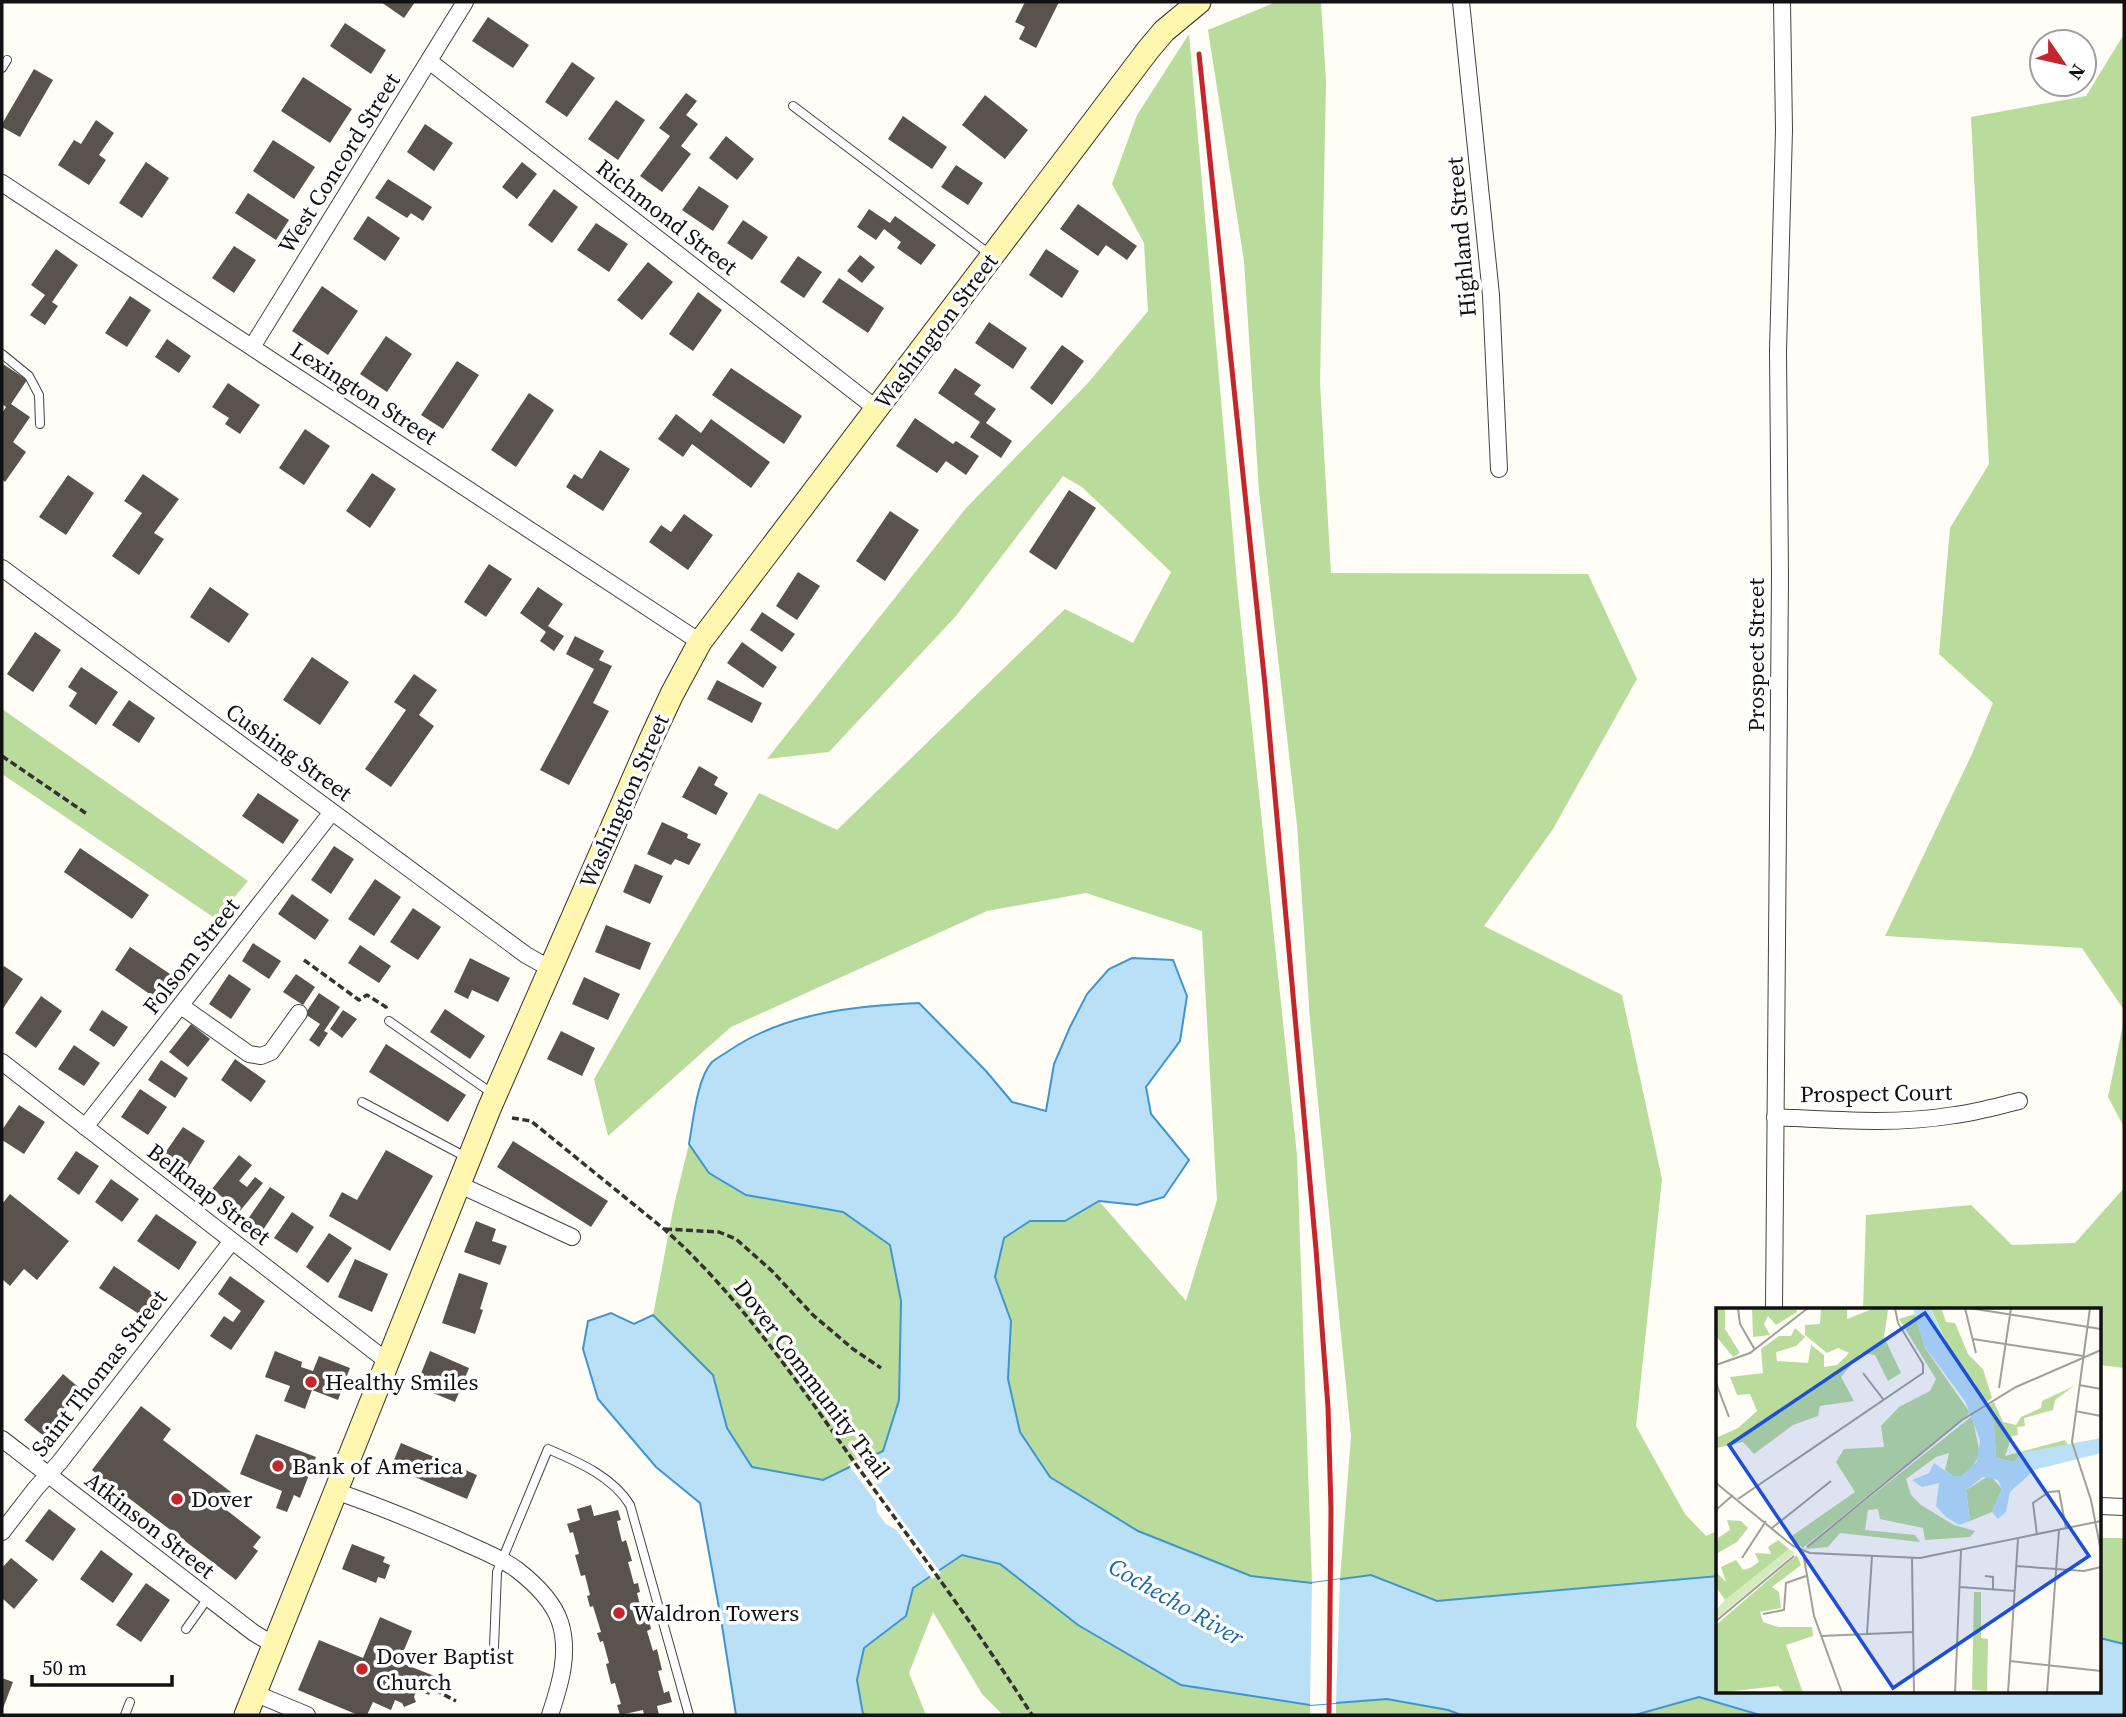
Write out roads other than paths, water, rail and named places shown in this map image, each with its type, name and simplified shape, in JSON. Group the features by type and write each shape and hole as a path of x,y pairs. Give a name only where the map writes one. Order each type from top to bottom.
{"street":[{"name":"West Concord Street","path":"252,347 465,2"},
{"name":"Highland Street","path":"1461,2 1491,295 1499,469"},
{"name":"Prospect Street","path":"1774,1308 1780,576 1779,351 1784,130 1782,2"},
{"name":"Washington Street","path":"246,1715 469,1158 487,1089 551,969 651,739 700,642 1182,6"},
{"name":"Richmond Street","path":"429,61 877,409"},
{"name":"Lexington Street","path":"2,183 700,642"},
{"name":"Cushing Street","path":"2,569 526,955 551,969"},
{"name":"Folsom Street","path":"85,1127 332,812"},
{"path":"181,1006 249,1054 261,1056 271,1052 299,1013"},
{"name":"Belknap Street","path":"2,1062 388,1362"},
{"name":"Prospect Court","path":"1775,1116 1857,1121 1915,1119 1955,1115 2019,1101"},
{"path":"458,1184 572,1237"},
{"name":"Saint Thomas Street","path":"2,1532 232,1241"},
{"name":"Atkinson Street","path":"2,1439 254,1633 274,1645"},
{"path":"335,1491 378,1505 501,1560 515,1568 531,1583 554,1608 565,1649 563,1670 550,1715"},
{"path":"2102,1507 2124,1507"},
{"path":"254,1693 307,1715"}],"lane":[{"path":"793,106 992,256"},
{"path":"2,354 29,376 39,395 40,424"},
{"path":"389,1021 487,1089"},
{"path":"362,1102 469,1158"},
{"path":"494,1647 497,1572 548,1449 580,1463 600,1476 624,1496 629,1505 689,1715"},
{"path":"186,1629 208,1598"},
{"path":"125,1715 130,1702"}],"water":[{"name":"Cochecho River","path":"1132,958 1173,960 1187,996 1180,1041 1146,1087 1151,1114 1189,1160 1164,1197 1137,1205 1099,1201 1065,1221 1030,1221 1004,1238 995,1277 1011,1321 1008,1379 1020,1432 1050,1477 1138,1531 1251,1576 1312,1583 1371,1575 1437,1601 1716,1576 1716,1692 2102,1692 2102,1638 2124,1644 2124,1715 1760,1715 1699,1697 1635,1715 1461,1715 1448,1710 1387,1699 1310,1705 1181,1685 1078,1625 1000,1564 962,1555 913,1588 906,1616 864,1648 857,1680 863,1714 867,1715 736,1715 700,1503 656,1467 598,1399 583,1349 588,1321 611,1313 634,1324 653,1315 713,1375 727,1428 752,1467 823,1480 883,1451 899,1400 901,1301 890,1245 843,1212 746,1195 709,1173 689,1144 696,1101 707,1069 714,1060 751,1037 774,1027 845,1009 919,1003 986,1071 1012,1102 1046,1111 1054,1064 1070,1027 1087,994 1109,969"}],"railway":[{"path":"1199,54 1265,685 1316,1249 1328,1407 1331,1509 1329,1715"}],"place":[{"name":"Healthy Smiles","path":"311,1382"},
{"name":"Bank of America","path":"278,1466"},
{"name":"Dover","path":"177,1499"},
{"name":"Waldron Towers","path":"619,1613"},
{"name":"Dover Baptist Church","path":"362,1669"}]}
